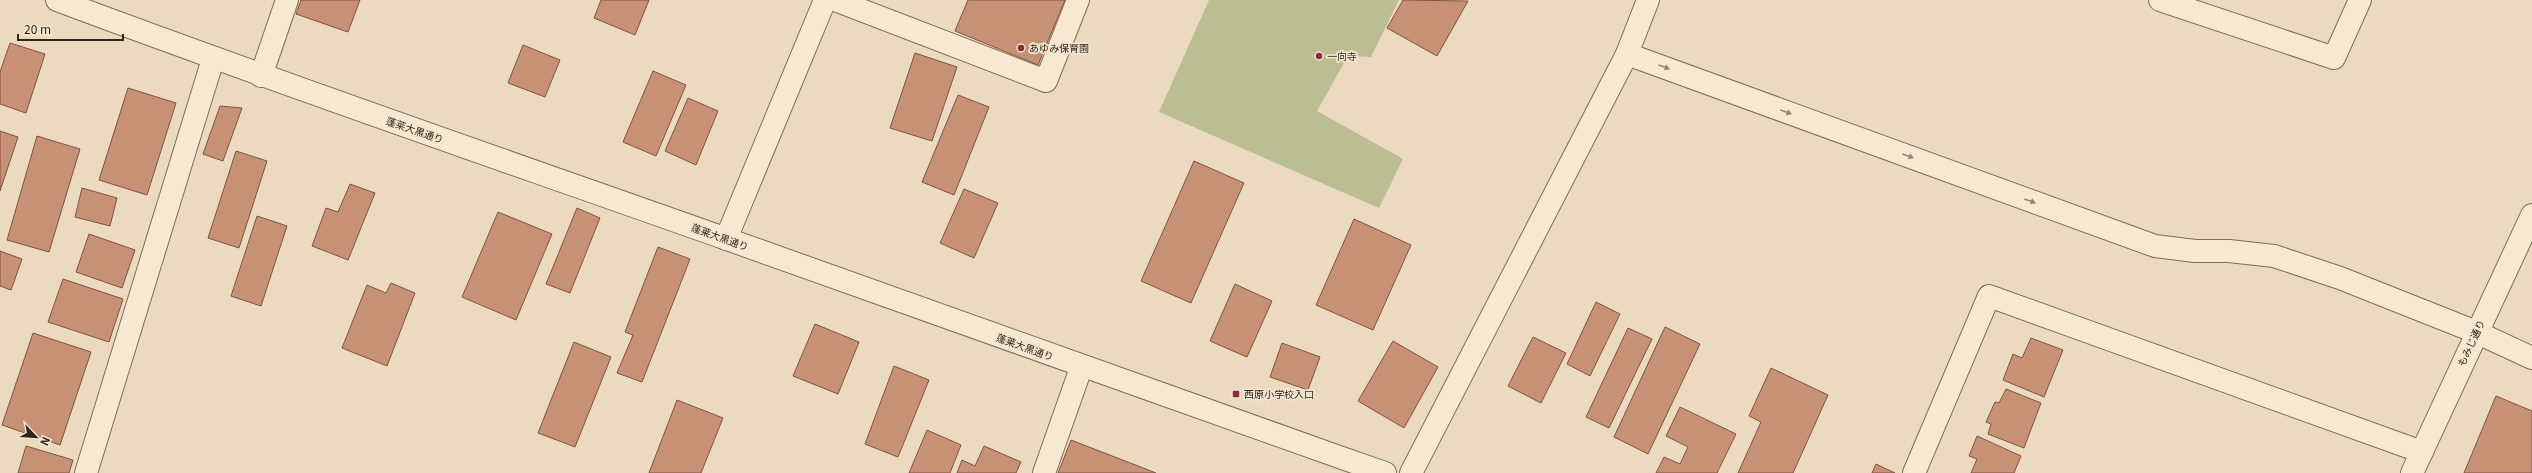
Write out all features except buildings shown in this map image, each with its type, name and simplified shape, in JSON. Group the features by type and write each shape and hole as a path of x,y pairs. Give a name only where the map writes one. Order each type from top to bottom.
{"street":[{"name":"蓬莱大黒通り","path":"57,0 213,59 726,239 1081,368 1385,473"},
{"path":"261,76 287,0"},
{"path":"726,239 824,0"},
{"path":"835,0 1046,81 1078,0"},
{"path":"1411,473 1627,54 1648,0"},
{"path":"2160,0 2334,58 2360,0"},
{"path":"1627,54 2155,246 2195,251 2229,251 2274,256 2340,278 2476,332 2532,358"},
{"path":"86,473 213,59"},
{"name":"もみじ通り","path":"2412,473 2476,332 2532,215"},
{"path":"1914,473 1989,296 2422,452"},
{"path":"1044,473 1081,368"}],"green space":[{"name":"一向寺","path":"1209,0 1399,0 1371,57 1348,56 1317,111 1403,159 1379,208 1159,112"}],"place":[{"name":"あゆみ保育園","path":"1021,48"},
{"name":"一向寺","path":"1319,56"},
{"name":"西原小学校入口","path":"1236,394"}]}
